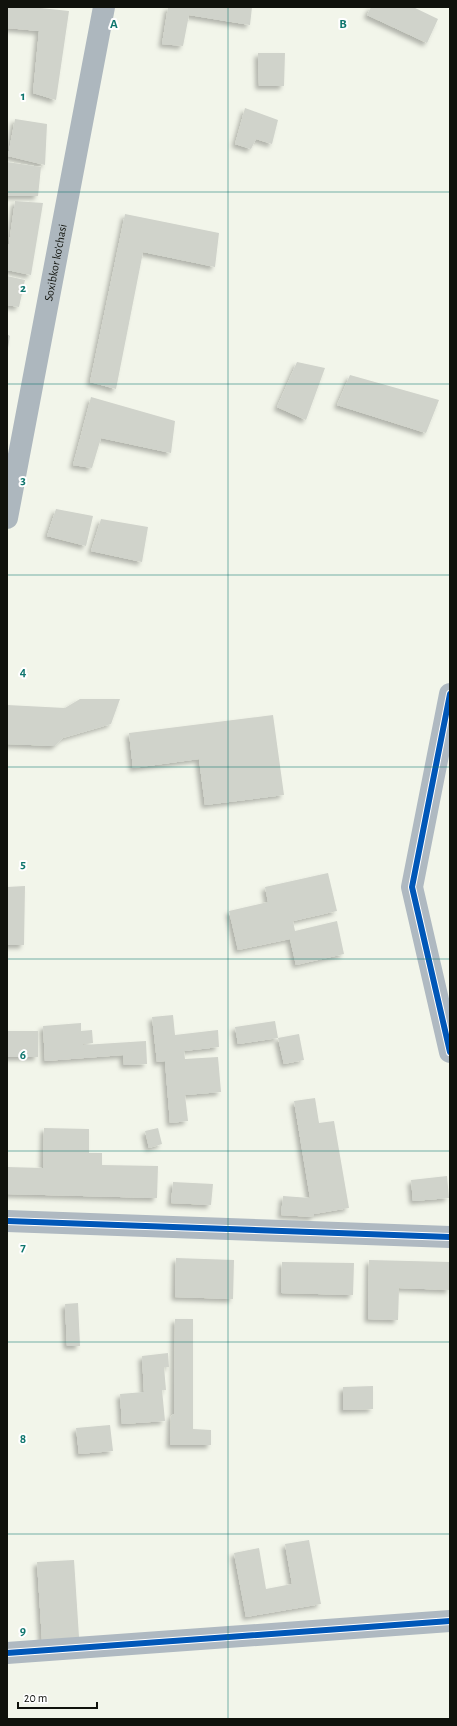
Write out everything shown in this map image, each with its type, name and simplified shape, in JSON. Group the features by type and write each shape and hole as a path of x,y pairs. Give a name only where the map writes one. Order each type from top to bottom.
{"main road":[{"name":"Soxibkor ko'chasi","path":"7,518 104,7"}],"street":[{"path":"450,694 412,887 450,1052"},
{"path":"7,1221 450,1237"},
{"path":"7,1652 450,1621"}],"building":[{"path":"8,7 31,7 69,11 56,100 33,93 39,31 7,28"},
{"path":"168,7 252,7 250,25 189,15 183,46 162,44"},
{"path":"371,7 413,7 438,19 427,43 367,15"},
{"path":"258,53 285,53 284,86 259,86"},
{"path":"245,108 278,120 272,144 256,139 251,149 235,144"},
{"path":"15,119 47,124 45,165 8,156"},
{"path":"7,162 41,167 38,196 7,196"},
{"path":"15,201 43,203 31,275 7,270 7,258"},
{"path":"125,214 219,233 215,267 143,252 116,389 90,382"},
{"path":"7,276 25,280 19,307 7,305"},
{"path":"7,334 10,336 8,348 7,348"},
{"path":"297,362 325,368 306,420 277,407"},
{"path":"350,375 439,400 426,433 337,405"},
{"path":"91,397 175,421 171,453 101,438 92,468 73,465"},
{"path":"56,509 93,516 86,546 47,536"},
{"path":"101,519 148,527 142,562 91,551"},
{"path":"80,699 120,699 111,724 63,738 55,746 7,744 7,705 65,708"},
{"path":"273,715 284,795 205,805 199,759 133,768 129,733"},
{"path":"328,873 337,911 293,921 295,931 337,921 344,954 296,965 290,939 238,950 229,911 268,902 265,887"},
{"path":"25,886 24,945 7,945 7,887"},
{"path":"173,1015 175,1035 218,1030 219,1047 184,1051 185,1059 218,1057 221,1092 185,1095 188,1121 170,1123 165,1061 157,1062 152,1017"},
{"path":"275,1021 278,1038 238,1044 235,1027"},
{"path":"81,1023 81,1031 92,1030 93,1043 83,1045 146,1041 147,1064 124,1065 123,1055 45,1061 43,1026"},
{"path":"7,1031 38,1031 38,1057 7,1057"},
{"path":"299,1034 304,1060 284,1064 278,1038"},
{"path":"315,1098 319,1123 334,1121 349,1208 314,1214 314,1217 281,1215 283,1196 310,1198 294,1101"},
{"path":"44,1128 89,1129 89,1153 102,1153 102,1165 158,1166 157,1198 7,1194 7,1167 43,1168"},
{"path":"158,1128 162,1144 149,1148 145,1131"},
{"path":"447,1176 449,1198 413,1201 411,1180"},
{"path":"173,1182 213,1184 211,1205 171,1203"},
{"path":"176,1258 234,1260 233,1299 175,1297"},
{"path":"369,1260 450,1262 450,1290 399,1288 398,1320 368,1319"},
{"path":"282,1262 354,1263 353,1295 281,1293"},
{"path":"78,1303 80,1346 67,1346 65,1304"},
{"path":"175,1319 193,1319 193,1429 211,1430 211,1445 170,1445 171,1416 174,1414"},
{"path":"168,1353 169,1367 164,1367 166,1390 162,1390 165,1421 122,1424 120,1394 144,1392 142,1356"},
{"path":"373,1386 373,1409 343,1410 343,1387"},
{"path":"110,1425 113,1451 79,1454 76,1428"},
{"path":"309,1540 321,1604 246,1617 234,1553 259,1548 266,1589 292,1584 285,1544"},
{"path":"74,1560 79,1637 42,1640 37,1562"}],"cycle path":[{"path":"450,694 412,887 450,1052"},
{"path":"7,1221 450,1237"},
{"path":"7,1653 450,1621"}]}
